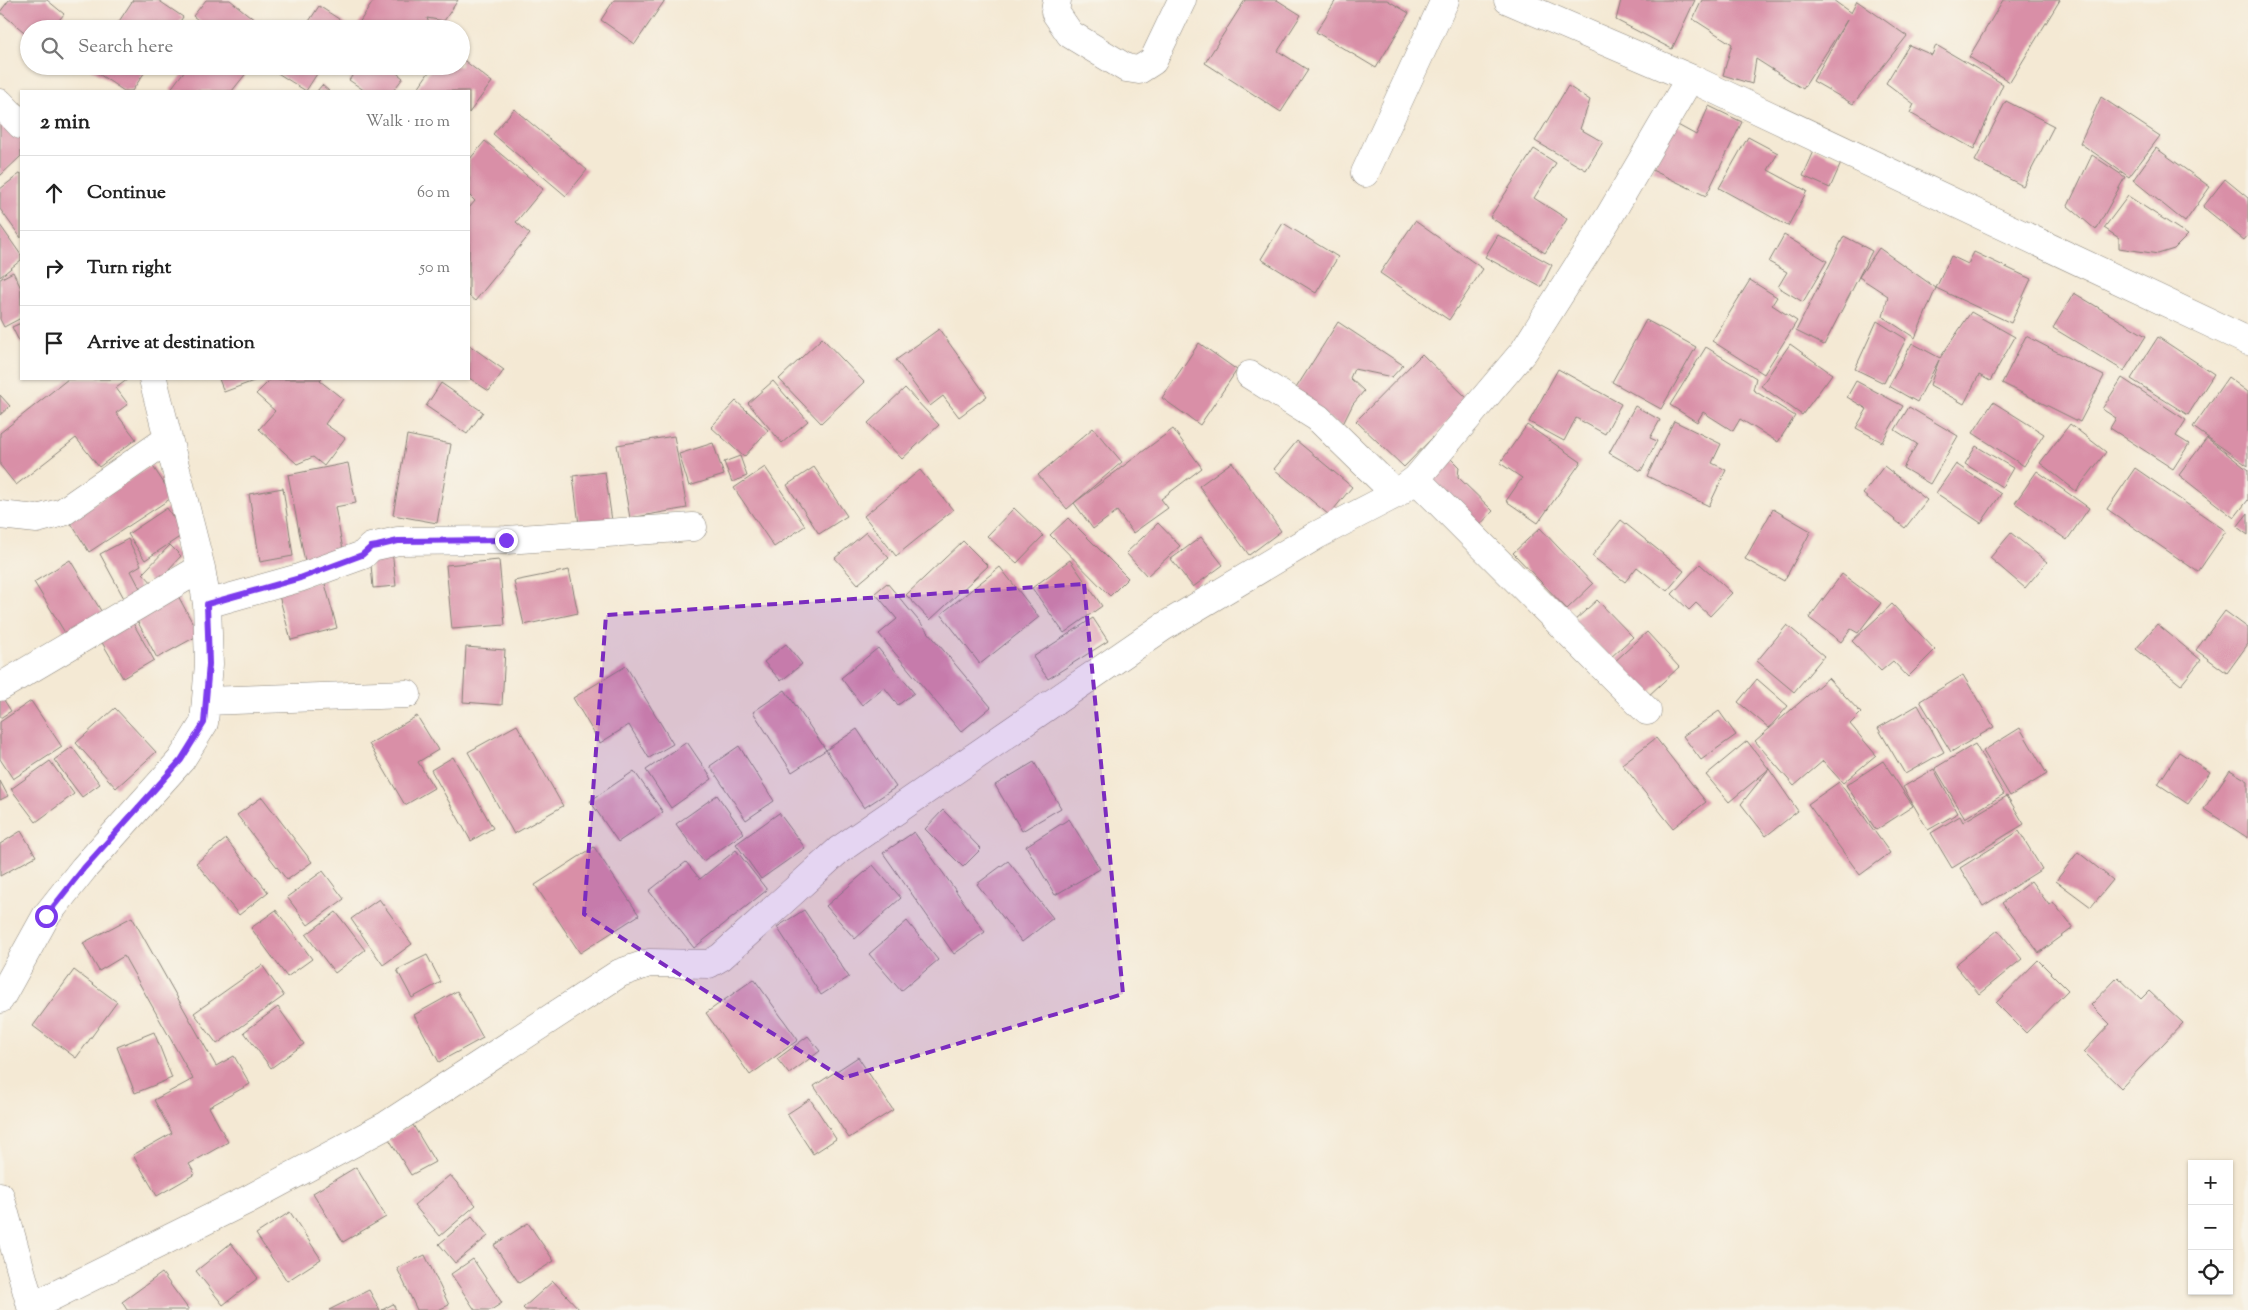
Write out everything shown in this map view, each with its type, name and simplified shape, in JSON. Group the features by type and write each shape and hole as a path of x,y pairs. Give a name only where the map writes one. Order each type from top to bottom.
{"street":[{"path":"1057,0 1055,12 1070,34 1126,68 1139,70 1153,61 1182,0"},
{"path":"1365,173 1445,0"},
{"path":"1510,0 1690,78 2248,341"},
{"path":"0,1196 37,1306 387,1125 620,973 649,963 709,964 721,957 839,850 1163,627 1317,535 1406,487 1524,351 1607,220 1690,78"},
{"path":"0,104 20,124"},
{"path":"1250,375 1318,418 1406,487 1647,711"},
{"path":"0,999 46,916 84,868 169,775 190,748 204,723 207,701 212,603 168,440 154,380"},
{"path":"0,515 37,518 62,512 168,440"},
{"path":"212,603 254,592 362,555 371,547 398,541 506,540 693,527"},
{"path":"0,687 202,568"},
{"path":"207,701 407,694"}],"highlighted area":[{"path":"1084,584 1123,994 843,1078 584,914 606,615"}],"building":[{"path":"9,0 47,0 64,14 59,20 20,20 20,29 0,12"},
{"path":"133,0 158,0 183,17 181,20 120,20"},
{"path":"206,0 230,0 255,20 198,20 193,16"},
{"path":"374,0 458,0 445,20 427,18 428,20 361,20"},
{"path":"614,0 665,0 635,44 601,20"},
{"path":"1245,0 1277,0 1301,15 1278,51 1308,70 1281,112 1205,63"},
{"path":"1336,0 1387,0 1409,13 1376,68 1316,32"},
{"path":"1621,0 1695,0 1672,49 1616,20"},
{"path":"1702,0 1833,0 1851,13 1857,1 1907,36 1853,104 1813,81 1847,20 1803,89 1756,59 1752,84 1723,75 1732,44 1693,19"},
{"path":"2003,0 2060,0 2010,82 1969,57"},
{"path":"319,6 340,20 310,20"},
{"path":"1909,45 1932,55 1936,45 2003,84 1974,149 1910,113 1914,104 1886,83"},
{"path":"470,65 492,82 470,112 470,90 417,90 427,75 470,75"},
{"path":"100,75 143,75 133,90 123,90"},
{"path":"181,75 245,75 233,90 170,90"},
{"path":"281,75 316,75 307,90"},
{"path":"353,75 399,75 403,78 394,90 364,90 349,80"},
{"path":"322,85 328,90 318,90"},
{"path":"1568,86 1590,100 1580,129 1603,142 1586,170 1535,141"},
{"path":"2101,97 2160,136 2129,177 2080,143"},
{"path":"2006,101 2054,126 2023,186 1975,161"},
{"path":"1709,106 1742,122 1706,196 1652,170 1674,123 1696,135"},
{"path":"514,109 587,170 566,196 493,134"},
{"path":"0,117 20,135 20,157 0,176"},
{"path":"1748,137 1778,153 1768,170 1807,191 1788,226 1719,188"},
{"path":"485,141 543,189 516,222 530,234 475,301 470,297 470,207 475,201 470,196 470,159"},
{"path":"2156,148 2210,187 2185,222 2133,180"},
{"path":"1534,149 1556,163 1534,198 1567,219 1545,253 1490,217"},
{"path":"1815,149 1842,161 1830,188 1803,176"},
{"path":"2092,155 2125,177 2096,230 2068,206"},
{"path":"20,174 20,237 0,209 0,189"},
{"path":"2225,179 2248,198 2248,235 2244,240 2203,207"},
{"path":"2128,196 2188,235 2174,249 2158,254 2119,248 2119,238 2104,228"},
{"path":"1415,221 1483,269 1449,320 1380,273"},
{"path":"1283,223 1338,257 1316,293 1261,259"},
{"path":"0,225 20,254 20,261 0,277"},
{"path":"1498,235 1552,265 1541,287 1485,257"},
{"path":"1784,235 1827,261 1803,302 1778,287 1787,272 1769,262"},
{"path":"1844,236 1872,251 1824,345 1796,331"},
{"path":"1879,248 1936,288 1915,338 1883,317 1888,296 1859,277"},
{"path":"1974,252 2031,279 2011,323 1936,288 1951,256 1968,264"},
{"path":"13,272 20,286 20,319 4,327 0,319 0,279"},
{"path":"1750,280 1777,297 1772,305 1797,321 1764,374 1712,341"},
{"path":"2074,293 2146,336 2124,371 2053,328"},
{"path":"1971,312 2015,337 1990,381 1979,375 1964,404 1930,385 1939,360 1917,402 1889,386 1912,343 1940,358"},
{"path":"1646,320 1696,347 1661,409 1612,382"},
{"path":"1877,321 1906,339 1884,383 1855,369"},
{"path":"1338,322 1403,365 1392,377 1354,369 1350,378 1364,391 1353,404 1342,426 1291,396"},
{"path":"20,323 20,343 12,327"},
{"path":"939,329 987,396 959,417 943,396 930,406 896,360"},
{"path":"2026,336 2104,376 2080,422 2002,383"},
{"path":"2158,337 2214,374 2188,415 2131,379"},
{"path":"822,338 864,382 821,423 779,379"},
{"path":"1199,343 1237,370 1200,425 1162,398"},
{"path":"1790,344 1832,374 1802,415 1761,386"},
{"path":"470,346 504,370 489,391 470,379"},
{"path":"1706,347 1756,378 1753,390 1795,416 1778,442 1740,419 1733,431 1703,412 1697,422 1670,405"},
{"path":"1422,354 1469,400 1404,467 1356,421"},
{"path":"1558,369 1621,404 1605,434 1576,418 1564,441 1529,422"},
{"path":"2228,377 2248,392 2248,466 2193,427"},
{"path":"2122,378 2186,420 2176,436 2189,444 2173,469 2110,428 2116,418 2102,409"},
{"path":"67,380 127,380 116,388 128,404 116,413 136,439 99,467 76,438 16,485 0,465 0,433"},
{"path":"219,380 256,380 224,392"},
{"path":"270,380 321,380 343,399 325,424 345,438 324,466 313,457 297,464 259,429 275,411 256,394"},
{"path":"773,381 808,421 782,443 748,403"},
{"path":"1856,381 1903,406 1882,442 1856,428 1867,409 1847,397"},
{"path":"441,383 483,412 467,434 426,406"},
{"path":"905,388 939,425 902,459 868,423"},
{"path":"0,395 10,406 0,415"},
{"path":"736,401 768,430 744,457 711,427"},
{"path":"1993,402 2044,434 2024,466 1973,433"},
{"path":"1635,406 1660,420 1650,438 1657,441 1641,471 1609,453"},
{"path":"1909,407 1958,436 1930,484 1903,468 1917,444 1895,430"},
{"path":"1674,421 1721,444 1712,463 1726,470 1709,506 1647,476"},
{"path":"2070,424 2106,452 2076,491 2040,463"},
{"path":"1527,425 1581,462 1538,523 1506,501 1522,478 1500,463"},
{"path":"1093,428 1122,462 1067,509 1038,475"},
{"path":"1173,429 1202,468 1161,499 1168,508 1133,533 1117,511 1093,529 1074,503"},
{"path":"407,435 451,444 437,523 393,515"},
{"path":"674,436 687,508 630,518 617,445"},
{"path":"2207,438 2248,470 2248,500 2234,518 2179,475"},
{"path":"1297,441 1352,487 1329,515 1274,469"},
{"path":"713,443 724,475 689,486 679,454"},
{"path":"1976,446 2013,468 2002,487 1965,464"},
{"path":"740,456 747,476 732,482 724,462"},
{"path":"1449,457 1459,467 1458,477 1493,511 1475,530 1425,482"},
{"path":"1232,462 1281,531 1249,555 1199,486"},
{"path":"348,463 356,503 335,507 344,555 305,562 288,475"},
{"path":"1956,464 2001,494 1981,523 1936,493"},
{"path":"152,465 173,497 89,552 69,520"},
{"path":"1884,466 1927,500 1905,528 1863,494"},
{"path":"765,467 805,526 774,547 734,488"},
{"path":"814,467 847,516 819,534 787,485"},
{"path":"2135,468 2226,531 2198,572 2107,509"},
{"path":"920,470 953,510 896,556 864,516"},
{"path":"2037,471 2089,508 2067,540 2015,503"},
{"path":"605,472 612,521 579,525 573,476"},
{"path":"283,488 293,556 260,562 249,494"},
{"path":"167,508 184,534 145,560 128,534"},
{"path":"1014,508 1043,536 1017,563 987,536"},
{"path":"1773,509 1811,531 1784,581 1745,559"},
{"path":"2248,513 2248,535 2237,527"},
{"path":"1068,518 1128,578 1110,596 1050,535"},
{"path":"1621,520 1684,571 1667,591 1637,567 1625,582 1592,556"},
{"path":"1158,523 1180,546 1147,576 1126,553"},
{"path":"1540,528 1593,584 1567,609 1513,553"},
{"path":"866,532 889,558 858,584 835,558"},
{"path":"2011,533 2047,562 2025,588 1990,558"},
{"path":"1201,537 1223,565 1193,587 1171,559"},
{"path":"128,539 141,565 131,571 143,594 126,602 100,554"},
{"path":"963,541 988,566 930,620 906,595"},
{"path":"170,545 181,556 154,585 143,573"},
{"path":"392,550 396,586 373,588 370,553"},
{"path":"70,560 103,614 67,636 34,582"},
{"path":"499,560 505,625 452,629 446,565"},
{"path":"1070,560 1102,606 1064,633 1032,588"},
{"path":"1700,564 1732,593 1710,616 1696,603 1689,610 1672,594"},
{"path":"1000,567 1039,617 980,664 941,614"},
{"path":"569,570 578,613 524,625 514,581"},
{"path":"1842,574 1881,603 1858,633 1851,629 1841,642 1809,618"},
{"path":"324,580 337,628 291,640 278,592"},
{"path":"887,583 991,707 961,732 879,634 897,619 875,593"},
{"path":"175,590 199,635 157,658 133,613"},
{"path":"1597,600 1633,637 1610,658 1574,621"},
{"path":"1892,604 1935,650 1908,677 1893,661 1881,671 1852,641"},
{"path":"2225,611 2248,628 2248,644 2227,673 2196,650"},
{"path":"129,616 154,660 123,678 97,634"},
{"path":"1093,618 1108,641 1048,679 1033,657"},
{"path":"2157,624 2201,660 2181,685 2136,649"},
{"path":"1787,625 1824,656 1794,692 1757,661"},
{"path":"1647,632 1679,667 1646,698 1613,663"},
{"path":"786,644 802,664 781,681 764,662"},
{"path":"466,647 505,650 502,705 463,702"},
{"path":"878,648 914,693 898,705 884,687 862,705 841,678"},
{"path":"626,666 673,744 649,758 629,725 600,743 573,698"},
{"path":"1963,675 1994,727 1951,752 1920,701"},
{"path":"1828,678 1861,713 1850,724 1876,755 1843,783 1823,761 1794,786 1755,741"},
{"path":"1757,679 1788,706 1769,728 1738,702"},
{"path":"785,690 826,750 792,772 753,712"},
{"path":"0,694 11,711 0,718"},
{"path":"31,701 62,747 13,779 0,759 0,722"},
{"path":"1918,705 1944,752 1905,774 1878,728"},
{"path":"115,708 156,752 116,788 76,743"},
{"path":"1719,711 1736,735 1701,760 1683,736"},
{"path":"417,716 438,750 418,762 434,788 405,805 369,744"},
{"path":"517,725 563,806 514,834 468,752"},
{"path":"2020,728 2047,774 2010,796 1983,751"},
{"path":"857,729 896,787 864,808 826,750"},
{"path":"1656,738 1706,802 1673,828 1622,764"},
{"path":"1747,741 1769,769 1729,802 1706,775"},
{"path":"687,742 712,779 671,808 646,770"},
{"path":"1975,744 2004,794 1965,818 1935,768"},
{"path":"739,746 774,801 746,820 710,766"},
{"path":"72,747 100,784 82,797 54,760"},
{"path":"2179,752 2210,772 2188,804 2158,784"},
{"path":"453,757 493,828 471,841 431,770"},
{"path":"50,761 74,794 36,822 11,789"},
{"path":"1883,761 1913,806 1876,830 1846,785"},
{"path":"1034,762 1061,808 1022,831 995,785"},
{"path":"1769,769 1798,811 1766,836 1741,804"},
{"path":"1934,769 1958,813 1928,830 1903,787"},
{"path":"2230,770 2248,781 2248,838 2204,809"},
{"path":"634,771 663,812 618,842 590,801"},
{"path":"0,781 8,796 0,800"},
{"path":"1839,782 1890,853 1860,875 1808,804"},
{"path":"717,795 744,833 703,861 676,824"},
{"path":"2007,796 2024,824 1952,868 1931,833 1960,816 1963,822"},
{"path":"262,797 312,862 287,880 237,815"},
{"path":"943,810 981,849 963,867 925,829"},
{"path":"779,813 805,848 761,879 736,844"},
{"path":"1069,819 1100,869 1055,895 1026,846"},
{"path":"21,831 36,856 0,876 0,844"},
{"path":"2019,831 2042,869 1983,906 1960,868"},
{"path":"914,832 985,932 954,954 883,853"},
{"path":"226,839 268,892 239,915 196,863"},
{"path":"594,847 639,915 580,953 535,885"},
{"path":"736,850 767,890 694,948 649,891 686,862 700,879"},
{"path":"2078,852 2113,880 2091,907 2056,881"},
{"path":"1008,861 1053,918 1022,942 977,884"},
{"path":"873,865 901,898 855,939 826,906"},
{"path":"323,871 344,899 308,925 287,897"},
{"path":"2031,881 2049,905 2053,902 2073,928 2039,953 2002,903"},
{"path":"379,899 412,944 383,965 351,919"},
{"path":"276,910 312,959 287,977 251,928"},
{"path":"804,910 849,977 821,995 777,927"},
{"path":"336,912 365,950 335,973 306,935"},
{"path":"132,917 216,1066 234,1056 250,1084 209,1107 228,1142 189,1164 195,1174 157,1196 133,1155 172,1133 154,1100 193,1079 124,956 99,971 83,943"},
{"path":"907,921 938,960 901,991 869,954"},
{"path":"1998,930 2022,959 1979,994 1955,965"},
{"path":"427,955 441,982 412,998 397,970"},
{"path":"2038,960 2068,990 2026,1033 1996,1003"},
{"path":"262,965 284,996 217,1044 194,1013"},
{"path":"74,970 117,1002 76,1058 33,1026"},
{"path":"2118,977 2141,999 2149,991 2183,1023 2121,1088 2084,1052 2110,1024 2091,1005"},
{"path":"754,979 798,1040 750,1075 706,1013"},
{"path":"457,991 483,1038 439,1062 414,1015"},
{"path":"278,1007 304,1044 271,1068 244,1032"},
{"path":"154,1032 172,1078 135,1093 117,1047"},
{"path":"808,1036 820,1051 789,1074 777,1059"},
{"path":"858,1057 893,1110 849,1138 814,1086"},
{"path":"810,1099 836,1139 813,1154 787,1114"},
{"path":"413,1125 435,1162 411,1175 389,1139"},
{"path":"356,1167 386,1217 343,1242 313,1193"},
{"path":"450,1175 476,1205 440,1236 414,1205"},
{"path":"290,1212 321,1259 287,1281 256,1234"},
{"path":"472,1216 488,1236 455,1263 439,1244"},
{"path":"528,1223 554,1261 519,1283 494,1245"},
{"path":"231,1243 258,1278 223,1305 196,1271"},
{"path":"425,1255 449,1305 438,1310 417,1310 397,1268"},
{"path":"473,1259 502,1303 491,1310 475,1310 451,1274"},
{"path":"162,1273 189,1310 127,1310 122,1302"},
{"path":"553,1281 580,1310 525,1310 523,1308"},
{"path":"369,1290 380,1310 329,1310"},
{"path":"393,1304 396,1310 382,1310"}],"route":[{"path":"46,916 84,868 169,775 190,748 204,723 209,664 207,604 300,578 362,555 371,547 398,541 506,540"}]}
